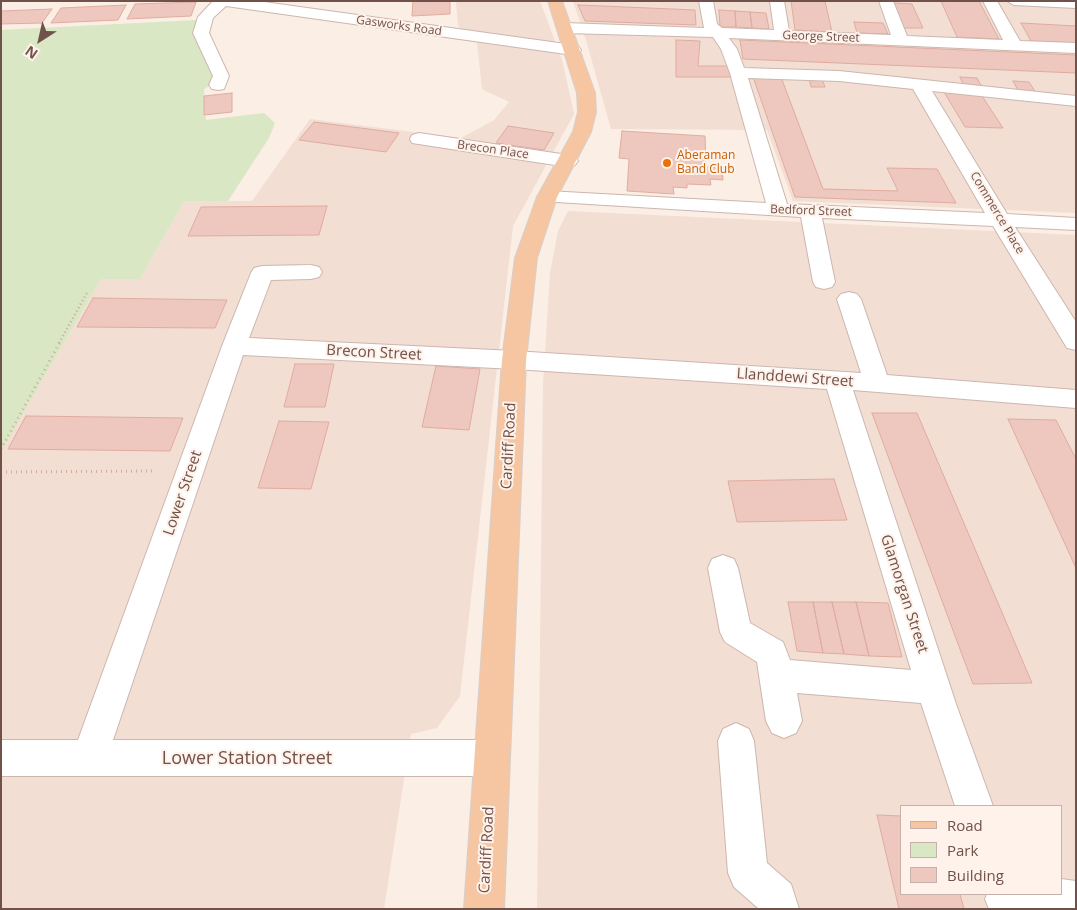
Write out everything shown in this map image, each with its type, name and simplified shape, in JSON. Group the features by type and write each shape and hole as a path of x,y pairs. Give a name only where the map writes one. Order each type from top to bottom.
{"main road":[{"name":"Cardiff Road","path":"484,909 514,360 526,258 547,197 582,132 587,112 586,93 555,1"}],"street":[{"name":"Gasworks Road","path":"223,1 569,39"},
{"path":"218,85 221,76 201,33 206,17 223,1"},
{"path":"706,1 710,25 729,49 738,73 778,210"},
{"path":"777,1 782,35"},
{"path":"886,1 901,40"},
{"path":"990,1 1014,45"},
{"path":"1014,1 1076,4"},
{"name":"George Street","path":"569,39 718,33 1076,48"},
{"path":"738,73 839,76 1076,101"},
{"name":"Commerce Place","path":"919,84 999,219 1076,342"},
{"name":"Brecon Place","path":"419,140 568,160"},
{"name":"Bedford Street","path":"547,197 1076,224"},
{"path":"810,211 824,282"},
{"name":"Lower Street","path":"90,759 234,346 262,272 311,272"},
{"path":"850,299 877,384"},
{"name":"Brecon Street","path":"234,346 514,360"},
{"name":"Llanddewi Street","path":"514,360 1076,399"},
{"name":"Glamorgan Street","path":"837,381 934,688 974,805"},
{"path":"723,568 736,632 771,653 777,675 784,721"},
{"path":"777,675 934,688"},
{"path":"736,741 748,873 777,898 779,909"},
{"name":"Lower Station Street","path":"1,758 492,758"},
{"path":"1006,901 1072,898"}],"path":[{"path":"1,449 88,291"},
{"path":"1,472 144,472 192,469"}],"shaded area":[{"path":"540,1 562,60 574,114 513,226 460,696 437,728 411,734 384,909 1,909 1,452 101,279 140,279 184,201 252,201 310,119 461,138 494,120 509,102 482,89 477,43 458,26 456,2"},
{"path":"573,1 1076,1 1076,213 793,201 767,130 611,129"},
{"path":"568,211 1076,235 1076,909 537,909 543,384 550,273 558,231"}],"green space":[{"path":"196,20 196,41 212,75 212,84 204,89 206,120 264,113 275,123 269,138 228,201 184,201 140,279 101,279 1,452 1,30"}],"building":[{"path":"413,1 450,1 450,14 412,16"},
{"path":"791,1 825,1 832,32 795,30"},
{"path":"941,1 979,1 999,39 957,37"},
{"path":"196,2 191,16 127,19 135,4"},
{"path":"894,3 912,4 923,28 904,28"},
{"path":"126,5 118,20 51,23 61,8"},
{"path":"578,5 695,10 696,25 585,21"},
{"path":"52,9 42,23 1,24 1,11"},
{"path":"719,10 735,11 736,27 720,27"},
{"path":"735,11 750,12 752,28 736,27"},
{"path":"750,12 766,13 769,29 752,28"},
{"path":"854,22 883,23 888,34 857,33"},
{"path":"1021,23 1076,26 1076,43 1031,41"},
{"path":"676,40 700,41 698,66 728,66 732,77 676,77"},
{"path":"740,40 1076,55 1076,73 743,59"},
{"path":"753,77 781,77 823,189 898,191 887,168 937,169 956,203 795,197"},
{"path":"960,77 977,78 982,87 964,86"},
{"path":"809,79 822,79 825,87 811,87"},
{"path":"1013,81 1029,82 1036,93 1019,92"},
{"path":"944,92 980,93 1003,128 965,127"},
{"path":"232,93 232,112 204,115 204,96"},
{"path":"314,122 399,133 386,152 299,140"},
{"path":"508,126 554,133 544,150 496,143"},
{"name":"Aberaman Band Club","path":"622,131 705,136 706,167 722,168 723,180 710,179 711,185 687,184 687,188 673,187 674,194 627,191 629,159 619,158"},
{"path":"327,206 319,235 188,236 201,207"},
{"path":"93,298 227,300 215,328 77,327"},
{"path":"295,364 334,364 325,407 284,407"},
{"path":"436,366 480,369 469,430 422,427"},
{"path":"872,413 917,413 1032,683 973,684"},
{"path":"26,416 183,418 170,451 8,449"},
{"path":"1008,419 1056,420 1076,459 1076,568"},
{"path":"279,421 329,422 311,489 258,488"},
{"path":"834,479 847,520 737,522 728,481"},
{"path":"788,602 813,602 823,653 797,651"},
{"path":"813,602 832,602 844,654 823,653"},
{"path":"832,602 856,602 869,656 844,654"},
{"path":"856,602 888,603 902,657 869,656"},
{"path":"877,815 900,816 900,895 960,895 964,909 899,909"}],"place":[{"name":"Aberaman Band Club","path":"667,163"}]}
